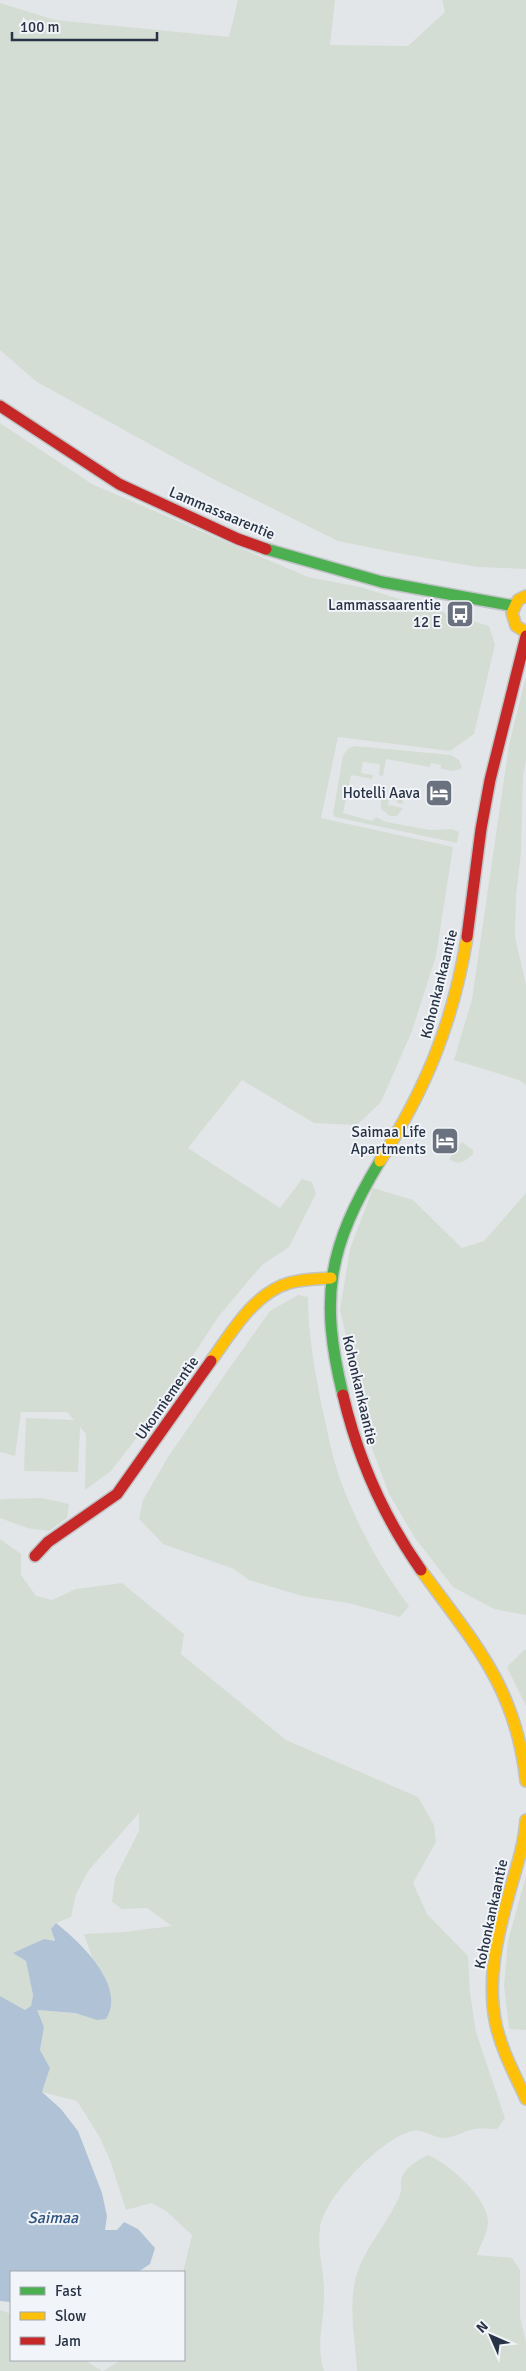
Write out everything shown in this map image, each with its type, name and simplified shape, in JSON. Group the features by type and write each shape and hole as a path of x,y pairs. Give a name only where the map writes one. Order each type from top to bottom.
{"street":[{"name":"Lammassaarentie","path":"0,406 118,484 238,539 292,558 382,582 514,606"},
{"path":"526,596 518,600 514,606 513,620 516,626 526,632"},
{"name":"Kohonkankaantie","path":"526,636 509,695 488,786 466,947 454,998 438,1051 418,1097 348,1220 337,1249 331,1278 331,1328 336,1362 364,1469 386,1516 404,1547 478,1646 504,1692 521,1740 526,1781"},
{"name":"Ukonniementie","path":"35,1556 48,1542 117,1494 237,1325 259,1299 274,1288 291,1281 331,1278"},
{"name":"Kohonkankaantie","path":"526,1820 499,1936 492,1994 496,2023 502,2044 526,2099"}],"shaded area":[{"path":"238,0 335,0 330,45 408,46 445,12 442,0 526,0 526,569 478,567 338,541 213,479 37,382 0,350 0,3 55,20 229,37"},
{"path":"0,423 92,484 308,577 360,587 489,626 495,645 474,734 450,751 338,737 321,818 453,847 436,956 412,1031 381,1102 357,1125 314,1123 242,1080 188,1148 280,1208 302,1179 312,1182 316,1194 289,1247 262,1265 219,1316 151,1419 111,1471 85,1490 86,1434 80,1427 78,1472 24,1471 26,1418 74,1420 67,1412 21,1412 15,1456 0,1452"},
{"path":"526,676 526,761 523,775 521,852 516,896 515,937 526,985 526,1085 519,1080 454,1060 472,999 509,745"},
{"path":"355,746 451,755 459,760 462,768 454,771 441,769 441,765 431,763 430,767 386,759 383,776 379,775 380,764 363,762 361,773 373,775 372,779 351,775 343,813 372,821 376,817 386,822 430,830 451,829 459,832 457,843 335,817 333,814 343,755 349,748"},
{"path":"391,791 400,794 404,804 397,803 397,798 390,797"},
{"path":"385,793 389,800 388,805 403,808 397,816 390,816 381,809 381,796"},
{"path":"462,1142 473,1150 473,1154 459,1163 449,1159"},
{"path":"373,1188 413,1200 462,1248 484,1241 526,1193 526,1615 494,1609 453,1587 415,1538 389,1494 370,1443 340,1310 350,1249"},
{"path":"298,1295 308,1297 310,1337 316,1375 338,1474 353,1512 367,1540 391,1581 409,1606 400,1617 348,1603 302,1596 249,1580 234,1569 163,1544 139,1519 143,1500 168,1457 270,1311"},
{"path":"42,1498 69,1504 67,1518 49,1531 27,1528 0,1518 0,1500 2,1499"},
{"path":"0,1539 21,1554 21,1575 36,1596 52,1600 76,1589 122,1583 184,1634 181,1654 286,1740 418,1797 434,1825 436,1842 413,1883 427,1914 468,1956 470,1993 476,2032 505,2118 497,2129 474,2129 445,2138 416,2130 400,2136 356,2170 332,2201 324,2215 319,2236 324,2292 320,2351 324,2371 103,2371 119,2361 185,2361 185,2271 183,2271 192,2235 166,2211 151,2203 126,2210 110,2160 99,2136 77,2101 42,2092 50,2068 40,2050 44,2027 36,2010 75,2013 97,2020 105,1978 93,1960 84,1934 124,1932 172,1926 147,1908 122,1909 112,1902 115,1878 139,1831 139,1813 89,1870 76,1894 71,1917 56,1923 51,1929 55,1942 44,1939 14,1953 26,1961 33,1995 31,2006 25,2010 0,1996"},
{"path":"526,1650 526,1706 507,1667"},
{"path":"526,1876 526,2030 509,2029 504,1985 508,1941"},
{"path":"428,2155 446,2165 466,2183 474,2192 486,2213 488,2226 477,2255 512,2258 520,2270 520,2317 526,2342 526,2371 357,2371 352,2304 353,2291 360,2265 398,2198 401,2190 401,2180 405,2171"},
{"path":"0,2310 10,2314 10,2361 87,2361 102,2371 0,2371"}],"water":[{"name":"Saimaa","path":"56,1923 88,1953 106,1979 111,2006 106,2019 97,2020 75,2013 37,2010 44,2027 40,2050 50,2068 42,2092 61,2109 78,2131 102,2193 107,2216 105,2230 117,2230 124,2222 138,2229 155,2248 150,2264 140,2271 10,2271 10,2302 0,2301 0,1996 25,2010 31,2006 33,1995 26,1961 13,1953 44,1939 55,1941 51,1929"}],"traffic: fast":[{"path":"266,549 382,582 514,606"},
{"path":"343,1395 331,1329 330,1301 333,1274 339,1247 349,1220 362,1192 380,1161"}],"traffic: slow":[{"path":"526,596 518,600 512,613 516,626 526,632"},
{"path":"380,1161 411,1107 436,1054 454,998 467,937"},
{"path":"211,1361 244,1315 265,1295 289,1283 331,1278"},
{"path":"421,1570 475,1644 502,1692 513,1719 521,1748 526,1781"},
{"path":"526,1820 521,1851 496,1947 492,1994 493,2010 499,2035 509,2063 526,2099"}],"traffic: jam":[{"path":"0,406 119,484 238,539 266,549"},
{"path":"467,937 481,829 490,780 526,636"},
{"path":"35,1556 48,1542 117,1494 211,1361"},
{"path":"343,1395 356,1442 373,1486 395,1529 421,1570"}],"place":[{"name":"Lammassaarentie 12 E","path":"460,614"},
{"name":"Hotelli Aava","path":"439,793"},
{"name":"Saimaa Life Apartments","path":"445,1141"}]}
